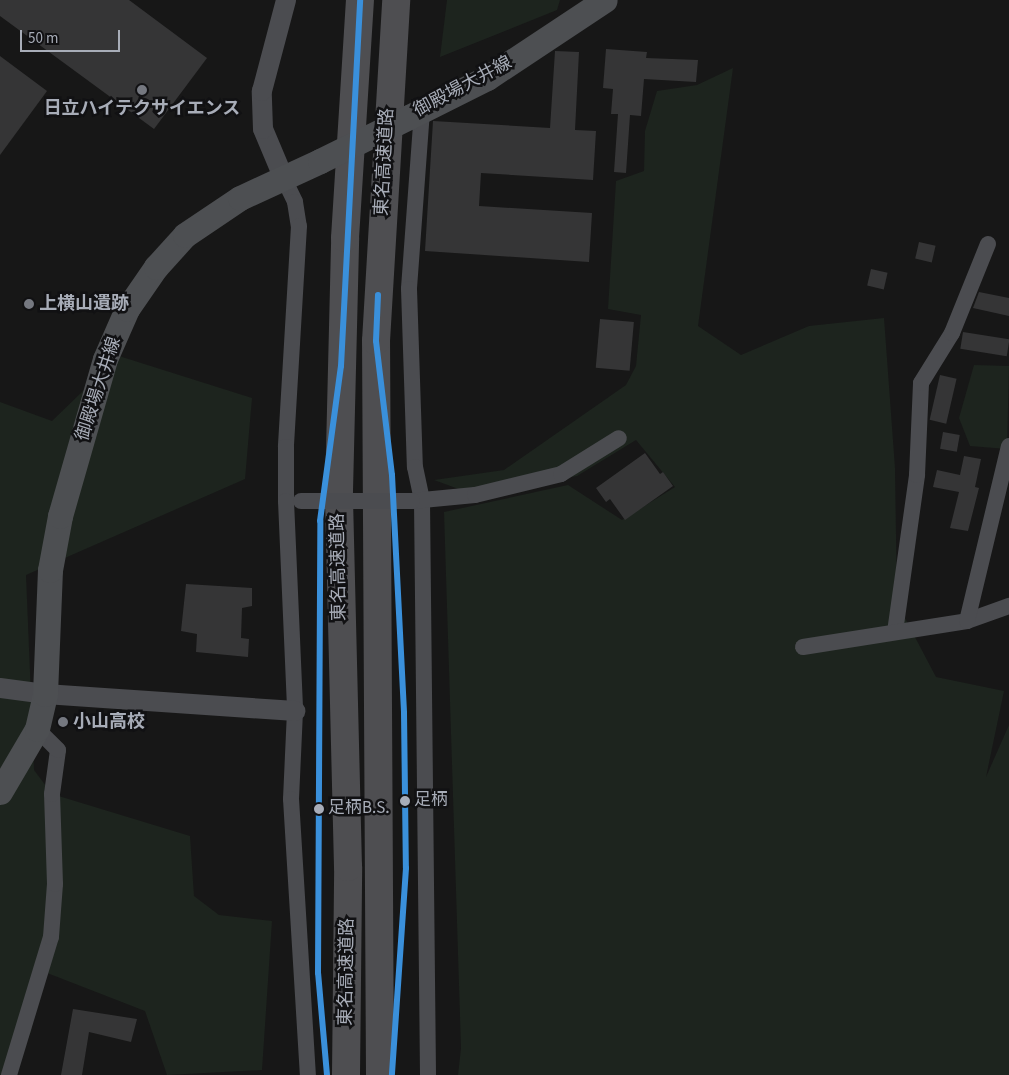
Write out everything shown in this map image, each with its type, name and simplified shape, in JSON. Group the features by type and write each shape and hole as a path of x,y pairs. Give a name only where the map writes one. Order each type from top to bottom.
{"highway":[{"name":"東名高速道路","path":"346,1075 348,867 339,596 339,472 345,238 360,0"},
{"name":"東名高速道路","path":"380,1075 376,341 396,0"}],"main road":[{"name":"御殿場大井線","path":"0,792 37,729 46,694 50,570 60,516 105,359 127,309 156,267 185,235 240,198 284,179 486,78 604,0"}],"street":[{"path":"286,0 262,91 263,129 295,202 299,226 293,501 295,711 290,800 308,1075"},
{"path":"415,114 409,289 417,501 428,1075"},
{"path":"895,632 917,474 921,382 952,333 988,244"},
{"path":"293,501 417,501 475,495 561,474 619,438"},
{"path":"967,621 1009,446"},
{"path":"803,647 967,621 1009,606"},
{"path":"0,688 46,694 295,711"},
{"path":"9,1075 42,971 51,928 55,884 52,794 58,750 37,729"}],"shaded area":[{"path":"447,0 560,0 557,10 440,57"},
{"path":"733,68 698,326 741,355 809,326 884,318 895,468 897,603 936,677 1004,691 986,777 1009,725 1009,1075 458,1075 461,1048 444,512 568,485 622,520 675,487 636,440 577,476 475,495 434,480 504,470 626,385 636,366 641,315 608,309 616,181 644,171 645,131 657,91 697,85"},
{"path":"119,356 252,398 245,479 26,575 34,770 52,794 190,836 194,896 219,915 272,921 262,1070 167,1075 145,1011 42,971 31,1032 10,1075 0,1075 0,402 52,421"},
{"path":"974,365 1009,366 1007,449 970,446 959,418"}],"building":[{"name":"日立ハイテクサイエンス","path":"0,0 129,0 207,58 154,129 0,16"},
{"path":"606,49 647,52 646,58 698,60 696,82 644,79 641,116 630,115 626,173 614,172 618,114 611,114 613,89 603,88"},
{"path":"555,51 579,52 575,130 596,131 593,180 481,173 479,206 592,213 589,262 425,251 433,121 550,128"},
{"name":"日立ハイテクサイエンス","path":"0,56 47,91 0,155"},
{"path":"919,242 936,246 932,262 915,259"},
{"path":"871,269 888,273 884,289 867,286"},
{"path":"979,292 1009,298 1009,316 973,308"},
{"path":"600,319 634,322 630,371 596,368"},
{"path":"963,332 1009,339 1007,356 960,349"},
{"path":"940,375 957,379 946,424 930,420"},
{"path":"943,432 960,435 957,452 940,449"},
{"path":"645,453 660,474 663,472 673,486 625,520 610,499 606,502 596,488"},
{"path":"964,456 981,459 975,487 979,488 968,531 950,528 959,492 933,487 937,470 960,475"},
{"path":"186,584 252,588 252,606 242,608 241,638 249,639 248,657 196,652 197,634 181,631"},
{"path":"73,1009 137,1019 131,1042 89,1032 82,1075 61,1075"}],"transit line":[{"path":"327,1075 318,973 320,521 341,366 360,0"},
{"path":"378,295 376,341 392,475 404,713 406,868 392,1075"}],"place":[{"name":"日立ハイテクサイエンス","path":"142,90"},
{"name":"上横山遺跡","path":"29,304"},
{"name":"小山高校","path":"63,722"},
{"name":"足柄","path":"405,801"},
{"name":"足柄B.S.","path":"319,809"}]}
